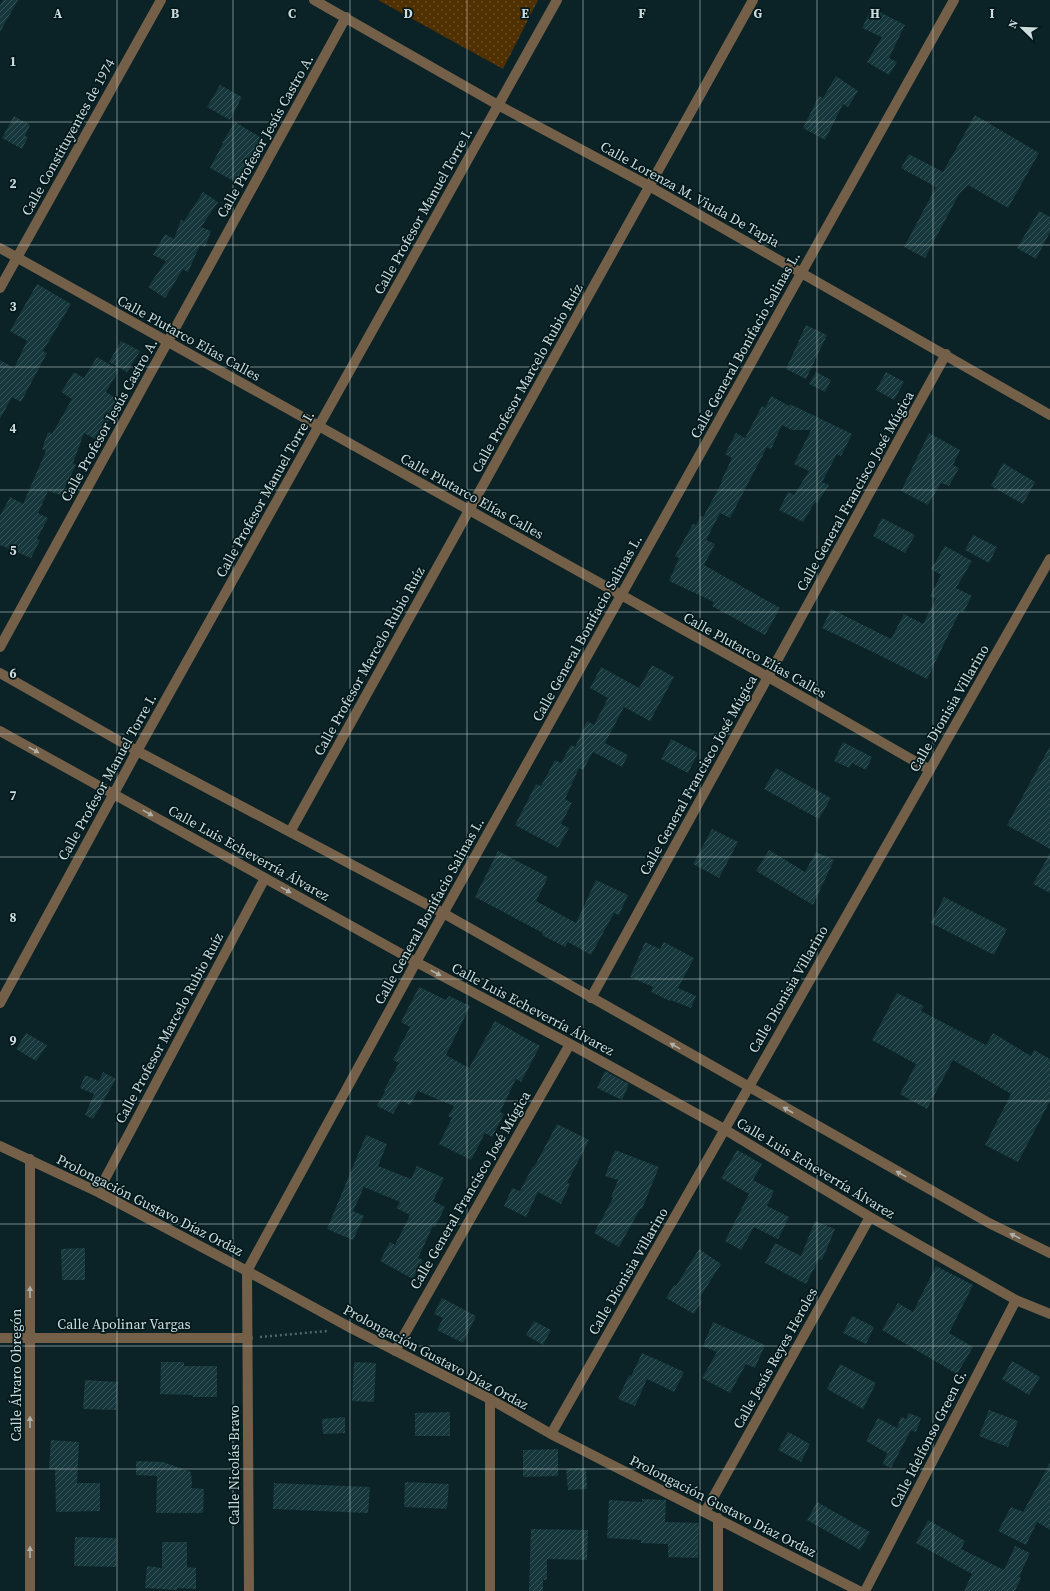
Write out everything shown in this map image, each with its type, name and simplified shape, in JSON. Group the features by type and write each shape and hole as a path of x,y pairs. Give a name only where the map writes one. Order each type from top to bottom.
{"street":[{"name":"Calle Constituyentes de 1974","path":"0,288 161,0"},
{"name":"Calle Lorenza M. Viuda De Tapia","path":"314,0 498,105 649,186 946,354 1050,415"},
{"name":"Calle Profesor Manuel Torre I.","path":"0,1003 137,751 557,0"},
{"name":"Calle Profesor Marcelo Rubio Ruíz","path":"290,832 753,0"},
{"name":"Calle General Bonifacio Salinas L.","path":"247,1271 443,913 954,0"},
{"name":"Calle Profesor Jesús Castro A.","path":"0,646 346,17"},
{"name":"Calle Plutarco Elías Calles","path":"0,248 768,677 930,770"},
{"name":"Calle General Francisco José Múgica","path":"591,998 946,354"},
{"name":"Calle Dionisia Villarino","path":"551,1434 1050,559"},
{"path":"0,673 137,751 443,913 989,1223 1050,1253"},
{"name":"Calle Luis Echeverría Álvarez","path":"0,731 416,962 570,1044 724,1130 870,1217 1016,1300 1050,1314"},
{"name":"Calle Profesor Marcelo Rubio Ruíz","path":"98,1192 265,878"},
{"name":"Calle General Francisco José Múgica","path":"395,1351 570,1044"},
{"name":"Prolongación Gustavo Díaz Ordaz","path":"0,1146 98,1192 351,1328 490,1399 551,1434 859,1591"},
{"name":"Calle Álvaro Obregón","path":"30,1159 30,1591"},
{"name":"Calle Jesús Reyes Heroles","path":"705,1512 870,1217"},
{"name":"Calle Nicolás Bravo","path":"247,1271 249,1591"},
{"name":"Calle Idelfonso Green G.","path":"865,1591 1016,1300"},
{"name":"Calle Apolinar Vargas","path":"0,1338 248,1338"},
{"path":"490,1399 490,1591"},
{"path":"718,1518 718,1591"}],"path":[{"path":"248,1338 351,1328"}],"shaded area":[{"path":"378,0 538,0 503,69"}],"building":[{"path":"3,0 18,0 0,32 0,5"},
{"path":"872,8 905,25 889,58 897,62 889,75 867,62 882,37 862,28"},
{"path":"836,76 858,91 848,107 843,104 825,140 803,128 819,96 823,98"},
{"path":"220,85 242,97 230,120 207,107"},
{"path":"975,115 1039,153 1008,208 968,185 959,194 925,258 904,247 936,187 901,168 909,154 943,172"},
{"path":"14,116 30,125 25,136 28,137 22,149 2,138"},
{"path":"235,122 263,139 248,164 249,165 239,184 210,168 222,143"},
{"path":"203,192 218,202 201,227 211,231 205,247 200,245 188,272 183,269 165,298 148,287 166,261 153,255 165,234 174,239 181,220 184,221"},
{"path":"1039,211 1050,217 1050,232 1036,259 1017,248"},
{"path":"37,284 71,304 43,351 47,353 21,402 12,397 0,419 0,360 14,368 27,341 10,331"},
{"path":"806,325 827,335 806,379 786,369"},
{"path":"121,341 140,351 127,372 109,362"},
{"path":"97,357 119,370 106,392 121,401 97,440 84,433 73,463 76,465 61,495 48,491 38,513 48,518 37,539 40,540 31,558 0,545 0,516 10,497 23,504 46,451 42,449 48,432 52,434 72,399 61,392 74,372 84,378"},
{"path":"816,372 831,380 825,392 809,384"},
{"path":"886,372 904,382 894,400 876,390"},
{"path":"771,396 789,406 790,404 852,434 841,456 837,454 822,482 829,485 817,503 815,502 803,522 779,510 788,492 794,495 809,471 794,464 811,430 792,430 782,425 771,449 767,447 730,518 720,513 706,540 715,544 704,565 780,608 765,635 712,606 714,602 669,581 679,558 675,556 693,524 696,525 701,516 703,517 722,482 721,481 732,458 725,454 736,433 745,438 762,406 765,408"},
{"path":"929,433 960,450 953,465 959,468 949,486 941,483 928,505 901,491"},
{"path":"1003,463 1035,482 1023,504 991,486"},
{"path":"882,518 915,535 905,553 873,536"},
{"path":"973,535 997,547 989,563 965,550"},
{"path":"945,546 972,561 956,588 972,596 963,613 960,611 927,679 822,628 831,609 891,639 904,614 923,624 936,599 930,596 941,575 931,569"},
{"path":"652,665 674,677 650,721 624,707 605,743 628,755 622,767 593,752 583,770 579,768 565,799 572,803 561,824 569,828 558,848 515,825 536,784 541,786 555,760 561,763 571,745 575,747 587,721 594,725 608,698 590,688 601,667 639,688"},
{"path":"671,739 698,753 688,773 661,759"},
{"path":"843,742 872,757 866,770 852,763 849,768 834,761"},
{"path":"1050,746 1050,849 1007,825"},
{"path":"776,768 831,798 819,819 764,789"},
{"path":"712,829 738,842 719,878 693,864"},
{"path":"769,850 805,872 816,852 834,860 813,905 756,871"},
{"path":"498,851 548,877 536,901 576,923 596,880 628,895 619,915 614,913 591,955 568,942 565,947 542,935 543,933 475,897"},
{"path":"1050,853 1050,893 1033,884"},
{"path":"944,897 1007,929 994,955 931,923"},
{"path":"645,942 660,949 664,942 694,958 678,988 696,996 691,1008 671,1000 670,1001 651,992 653,987 630,977"},
{"path":"419,987 446,1000 449,996 470,1006 446,1055 469,1068 495,1021 540,1046 521,1082 516,1079 500,1112 504,1114 492,1137 485,1133 471,1160 439,1144 452,1118 448,1116 454,1106 418,1091 410,1105 401,1100 393,1114 377,1106 399,1063 393,1060 410,1027 401,1022"},
{"path":"897,993 924,1006 921,1011 986,1045 993,1033 1031,1056 1034,1050 1050,1059 1050,1101 1018,1162 985,1145 1011,1094 953,1060 927,1109 900,1094 916,1064 872,1040"},
{"path":"26,1033 47,1045 36,1061 16,1049"},
{"path":"605,1071 629,1084 622,1100 597,1088"},
{"path":"103,1072 116,1079 93,1119 85,1115 94,1094 80,1088 85,1075 99,1081"},
{"path":"557,1124 589,1140 567,1183 570,1184 561,1204 538,1192 526,1217 504,1206 512,1188 520,1191"},
{"path":"366,1135 387,1144 378,1166 411,1179 417,1166 444,1178 433,1201 445,1207 435,1227 433,1226 418,1258 423,1260 413,1279 380,1261 390,1242 395,1245 410,1215 396,1208 400,1202 364,1187 353,1211 364,1216 353,1240 327,1229"},
{"path":"615,1150 659,1167 642,1209 640,1209 619,1247 594,1233 613,1198 611,1197 618,1180 605,1176"},
{"path":"737,1150 762,1164 753,1180 774,1191 767,1206 789,1217 778,1239 754,1227 741,1250 725,1241 749,1194 721,1178"},
{"path":"815,1221 835,1229 822,1260 819,1259 806,1284 765,1263 775,1243 801,1256"},
{"path":"85,1248 85,1280 62,1280 61,1249"},
{"path":"699,1249 721,1264 699,1299 702,1301 694,1314 666,1298 674,1285 676,1286"},
{"path":"936,1266 973,1285 949,1333 973,1347 957,1374 882,1330 898,1303 913,1312"},
{"path":"442,1298 476,1316 463,1343 437,1330 443,1318 434,1314"},
{"path":"852,1316 874,1327 866,1344 843,1333"},
{"path":"534,1321 551,1330 543,1345 526,1335"},
{"path":"713,1322 765,1345 755,1368 746,1364 730,1393 702,1378 717,1352 703,1346"},
{"path":"642,1353 684,1372 674,1392 647,1379 635,1406 618,1399 629,1375 631,1376"},
{"path":"1012,1361 1040,1377 1029,1395 1002,1379"},
{"path":"161,1362 184,1362 184,1366 217,1366 217,1397 193,1397 193,1395 160,1394"},
{"path":"354,1362 376,1363 374,1402 352,1401"},
{"path":"840,1364 876,1383 863,1409 827,1389"},
{"path":"85,1380 118,1382 116,1410 83,1409"},
{"path":"989,1410 1018,1421 1008,1447 979,1436"},
{"path":"450,1412 450,1436 415,1436 415,1413"},
{"path":"909,1413 921,1418 916,1432 911,1430 891,1468 883,1464 887,1453 866,1441 878,1418 897,1428 901,1417 906,1419"},
{"path":"345,1417 345,1433 323,1434 322,1419"},
{"path":"788,1432 810,1444 801,1462 778,1450"},
{"path":"51,1440 79,1442 77,1483 100,1483 100,1511 56,1512 55,1469 49,1469"},
{"path":"558,1449 558,1476 523,1477 523,1450"},
{"path":"136,1461 163,1462 191,1472 191,1488 204,1489 203,1513 156,1513 157,1476 136,1475"},
{"path":"1050,1463 1050,1530 1037,1522 1026,1545 998,1531 1011,1507 1023,1512"},
{"path":"586,1468 587,1489 568,1490 566,1469"},
{"path":"405,1482 449,1484 447,1509 404,1507"},
{"path":"274,1483 370,1487 368,1513 273,1509"},
{"path":"642,1499 666,1500 665,1522 699,1523 698,1558 668,1557 668,1544 641,1543 641,1540 607,1538 609,1500 642,1502"},
{"path":"817,1502 870,1532 860,1550 807,1520"},
{"path":"928,1520 965,1541 961,1549 1004,1570 1015,1546 1030,1553 1019,1577 1021,1578 1015,1591 964,1591 972,1574 916,1543"},
{"path":"531,1529 588,1530 587,1560 547,1559 547,1580 543,1580 543,1591 529,1591"},
{"path":"75,1537 116,1538 116,1567 74,1566"},
{"path":"162,1542 187,1542 187,1567 196,1568 196,1589 177,1588 177,1590 145,1588 147,1566 162,1568"}]}
